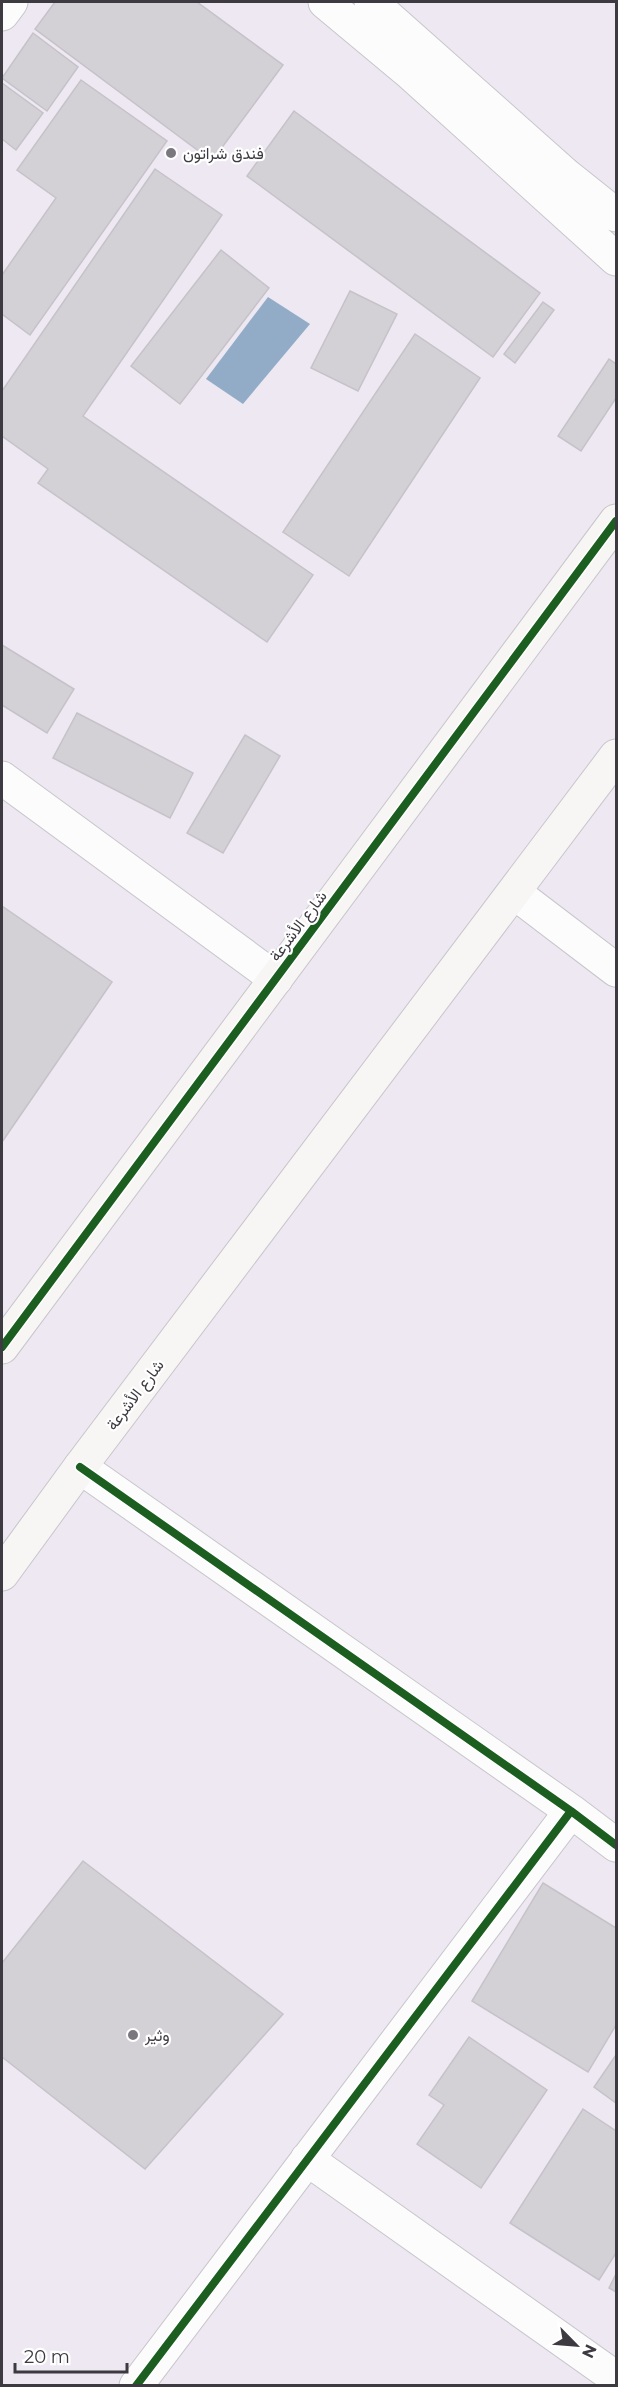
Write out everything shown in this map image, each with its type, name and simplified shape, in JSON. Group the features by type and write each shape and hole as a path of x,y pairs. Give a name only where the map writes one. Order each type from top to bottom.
{"street":[{"path":"2,14 11,2"},
{"path":"325,2 409,72 616,259"},
{"path":"371,2 567,176 616,215"},
{"name":"شارع الأشرعة","path":"2,1347 616,521"},
{"name":"شارع الأشرعة","path":"2,1574 80,1467 616,756"},
{"path":"2,778 276,979"},
{"path":"515,892 616,970"},
{"path":"80,1467 571,1811 616,1845"},
{"path":"136,2385 571,1811"},
{"path":"307,2159 616,2378"}],"water":[{"path":"268,297 310,324 243,404 206,379"}],"building":[{"path":"55,2 197,2 283,65 212,161 35,29"},
{"path":"33,33 78,67 47,111 2,78"},
{"path":"81,80 167,141 30,335 2,314 2,275 56,198 17,170"},
{"path":"2,83 43,113 16,150 2,139"},
{"path":"294,111 540,293 493,357 247,176"},
{"path":"155,169 222,215 83,416 313,575 267,642 38,483 48,469 2,436 2,391"},
{"path":"221,250 269,288 180,404 131,366"},
{"path":"350,291 397,314 358,391 311,368"},
{"path":"543,302 554,310 515,363 504,354"},
{"path":"415,334 480,378 349,576 283,532"},
{"path":"609,359 616,364 616,398 581,451 558,436"},
{"path":"2,645 74,689 47,733 2,705"},
{"path":"77,713 193,773 170,818 53,758"},
{"path":"245,735 280,756 223,853 187,833"},
{"path":"2,906 112,982 2,1142"},
{"name":"وثير","path":"83,1861 283,2014 145,2169 2,2057 2,1963"},
{"path":"543,1883 616,1928 616,2025 588,2072 472,2001"},
{"path":"469,2037 547,2090 481,2188 417,2144 444,2105 429,2095"},
{"path":"616,2055 616,2103 594,2087"},
{"path":"583,2109 616,2131 616,2253 599,2280 510,2223"},
{"path":"616,2274 616,2292 609,2288"}],"cycle path":[{"path":"2,1347 616,521"},
{"path":"80,1467 571,1811 616,1845"},
{"path":"136,2386 571,1811"}],"place":[{"name":"فندق شراتون","path":"171,153"},
{"name":"وثير","path":"133,2035"}]}
